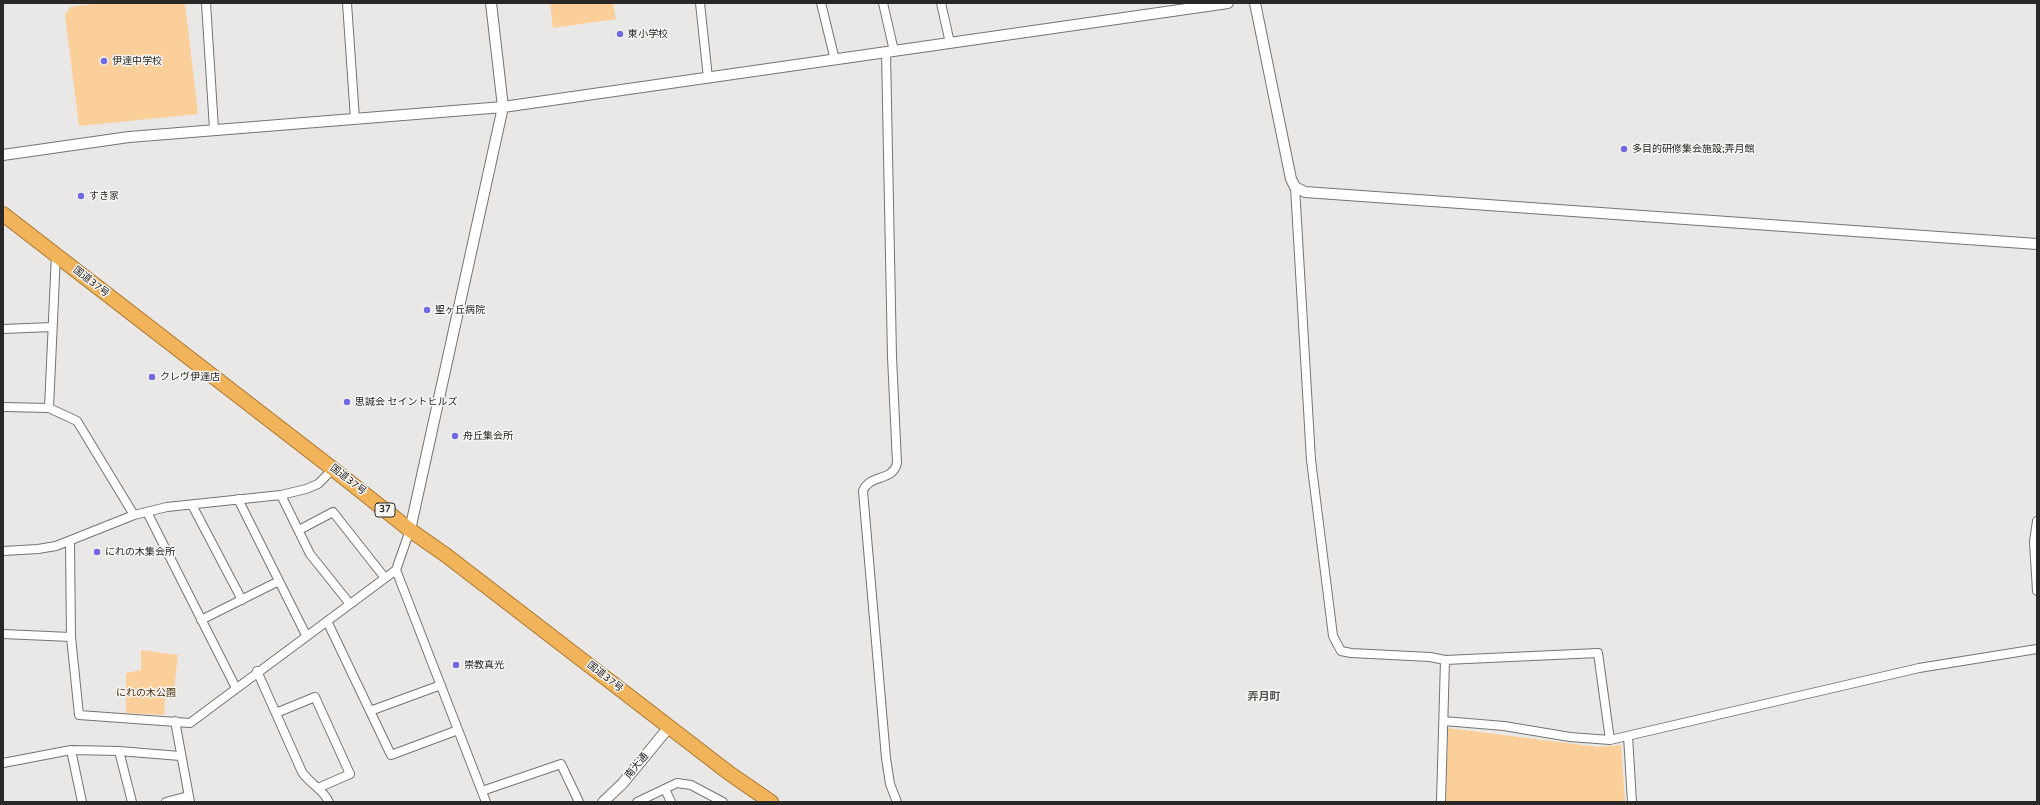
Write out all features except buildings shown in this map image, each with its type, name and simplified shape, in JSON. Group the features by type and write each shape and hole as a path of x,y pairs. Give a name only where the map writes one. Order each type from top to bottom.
{"highway":[{"name":"国道37号","path":"3,214 410,530 447,556 729,773 771,802"}],"street":[{"path":"206,3 214,129"},
{"path":"347,3 355,119"},
{"path":"70,542 71,637 79,715 190,723 257,671 396,570 410,530 502,107 491,3"},
{"path":"700,3 708,78"},
{"path":"821,3 835,60"},
{"path":"883,3 890,52 892,357 897,463 896,470 892,474 869,482 863,491 886,758 890,784 897,802"},
{"path":"941,3 950,43"},
{"path":"3,155 129,137 502,107 1228,3"},
{"path":"1255,3 1288,167 1296,187 1311,460 1334,636 1341,651 1430,657 1445,660 1598,653 1610,740"},
{"path":"1296,187 1314,194 2037,244"},
{"path":"49,408 56,254"},
{"path":"3,329 52,327"},
{"path":"3,406 49,408 77,421 134,515"},
{"path":"3,551 38,549 70,542 134,515 167,507 281,495 318,484 333,469"},
{"path":"281,495 310,554 350,604"},
{"path":"238,499 306,635"},
{"path":"192,505 242,600"},
{"path":"147,512 236,688"},
{"path":"299,530 333,512 385,578"},
{"path":"2037,521 2034,542 2037,590"},
{"path":"396,570 486,802"},
{"path":"201,620 279,581"},
{"path":"327,620 391,755 458,730"},
{"path":"3,634 71,637"},
{"path":"1444,721 1504,726 1570,737 1610,740 1919,668 2037,649"},
{"path":"1441,802 1445,660"},
{"path":"257,671 302,772 308,782 325,793 329,802"},
{"path":"370,711 441,685"},
{"path":"276,713 315,697 350,774 318,788"},
{"path":"166,802 189,799 180,756 175,721"},
{"name":"南大通","path":"609,800 670,727"},
{"path":"1628,736 1632,802"},
{"path":"3,763 71,750 180,756"},
{"path":"71,750 82,802"},
{"path":"119,752 132,802"},
{"path":"482,791 561,764 579,802"},
{"path":"637,802 677,783 691,785 723,802"},
{"path":"665,789 671,802"}],"green space":[{"path":"99,3 185,3 198,114 79,126 65,15 70,7"},
{"path":"550,3 613,3 616,19 553,28"},
{"name":"にれの木公園","path":"141,650 178,655 174,690 166,689 164,715 126,713 126,673 141,670"},
{"path":"1448,728 1598,747 1621,745 1625,802 1446,802"}],"place":[{"name":"東小学校","path":"620,34"},
{"name":"伊達中学校","path":"104,61"},
{"name":"多目的研修集会施設;弄月館","path":"1624,149"},
{"name":"すき家","path":"81,196"},
{"name":"聖ヶ丘病院","path":"427,310"},
{"name":"クレヴ伊達店","path":"152,377"},
{"name":"思誠会 セイントヒルズ","path":"347,402"},
{"name":"舟丘集会所","path":"455,436"},
{"name":"にれの木集会所","path":"97,552"},
{"name":"崇教真光","path":"456,665"}],"district":[{"name":"弄月町","path":"1264,697"}]}
